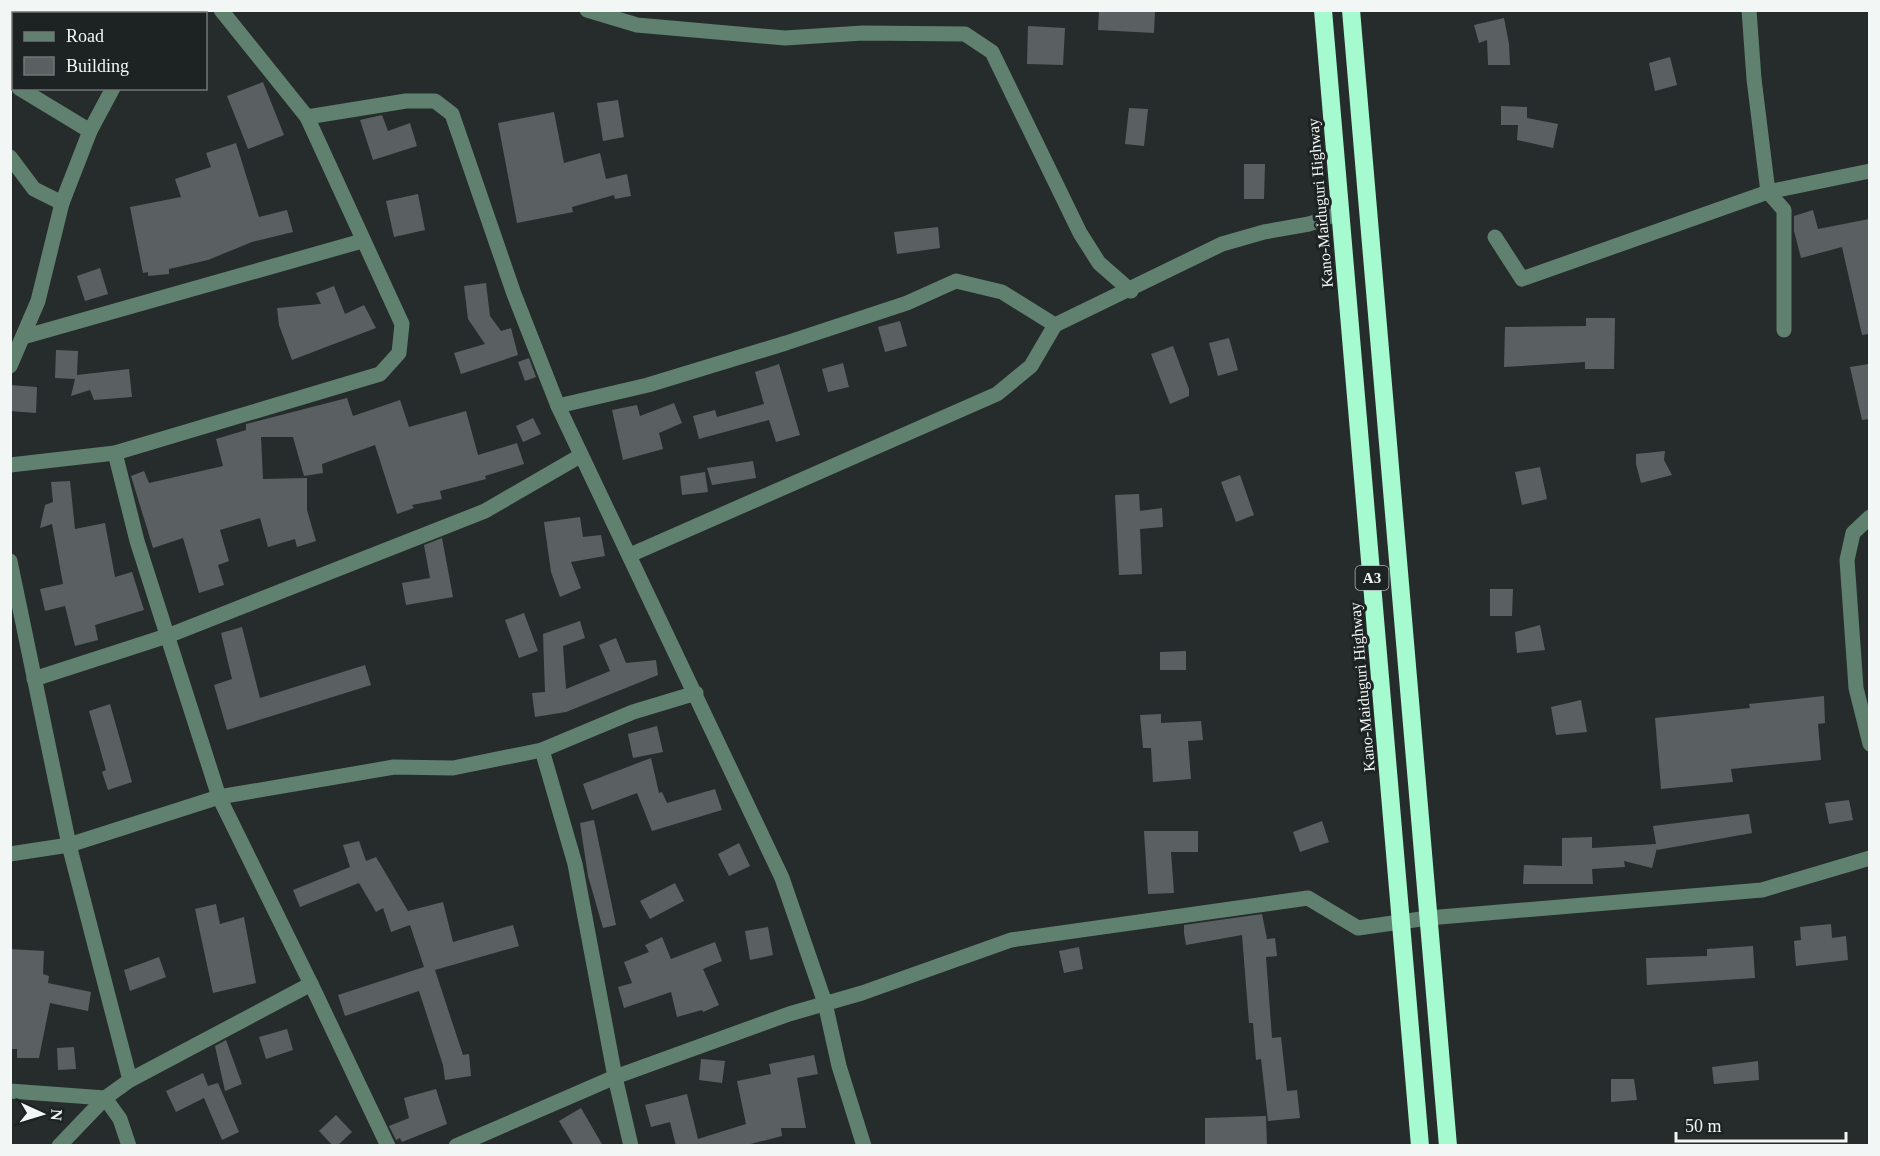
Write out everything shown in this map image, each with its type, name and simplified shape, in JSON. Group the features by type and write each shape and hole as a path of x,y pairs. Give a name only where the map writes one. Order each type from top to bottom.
{"highway":[{"name":"Kano-Maiduguri Highway","path":"1323,10 1420,1146"},
{"name":"A3","path":"1351,10 1448,1146"}],"street":[{"path":"10,465 115,453 237,419 380,374 399,353 402,324 307,117 221,10"},
{"path":"587,10 637,24 773,37 863,33 965,34 992,52 1080,233 1099,263 1131,291"},
{"path":"1749,10 1754,79 1768,192 1784,210 1784,330"},
{"path":"22,90 90,131"},
{"path":"10,366 38,302 62,202 90,131 112,90"},
{"path":"307,117 406,101 435,101 452,114 514,294 558,406 782,878 825,1003 839,1066 864,1146"},
{"path":"10,156 34,189 62,202"},
{"path":"1496,237 1522,279 1768,192 1869,171"},
{"path":"630,555 997,394 1031,366 1055,326 1131,291 1222,244 1264,232 1309,224 1341,213"},
{"path":"23,337 362,241"},
{"path":"558,406 648,385 786,343 907,303 956,281 1002,292 1055,326"},
{"path":"115,453 137,541 170,635 219,797 388,1146"},
{"path":"34,679 170,635 485,511 580,456"},
{"path":"1869,517 1853,533 1846,560 1856,688 1869,744"},
{"path":"10,561 69,845 101,976 130,1080"},
{"path":"10,854 69,845 219,797 394,767 453,768 542,750 633,712 696,693"},
{"path":"542,750 575,864 615,1077 631,1146"},
{"path":"456,1146 615,1077 1011,940 1308,898 1358,928 1428,918 1762,890 1869,858"},
{"path":"59,1146 105,1098 130,1080 311,984"},
{"path":"10,1091 105,1098"},
{"path":"105,1098 120,1119 129,1146"}],"building":[{"path":"1099,10 1155,10 1154,33 1098,30"},
{"path":"1504,18 1510,65 1488,65 1487,40 1479,43 1474,25"},
{"path":"1028,26 1065,28 1063,65 1027,64"},
{"path":"1670,57 1677,85 1655,91 1649,63"},
{"path":"263,82 284,135 248,149 227,96"},
{"path":"618,100 624,137 603,141 597,103"},
{"path":"1501,106 1527,107 1527,118 1558,124 1553,148 1517,140 1518,125 1501,125"},
{"path":"1129,108 1148,109 1144,146 1125,144"},
{"path":"554,112 564,163 600,153 606,179 627,174 631,196 615,199 614,195 572,207 573,212 517,223 498,123"},
{"path":"382,115 388,131 410,123 417,146 373,160 360,120"},
{"path":"236,143 259,217 287,210 293,232 252,242 208,260 169,269 169,274 148,276 148,272 143,273 130,207 181,197 175,179 211,167 206,153"},
{"path":"1244,164 1265,164 1264,199 1244,199"},
{"path":"418,194 425,230 394,237 386,201"},
{"path":"1813,210 1818,229 1869,219 1869,334 1862,335 1842,247 1801,258 1794,231 1794,216"},
{"path":"938,227 940,248 897,254 894,232"},
{"path":"100,268 108,294 85,301 77,276"},
{"path":"486,283 490,316 501,331 511,328 518,355 461,374 454,353 485,344 468,319 464,286"},
{"path":"334,286 345,314 364,305 376,328 292,360 279,325 277,308 321,304 316,293"},
{"path":"1586,318 1615,318 1614,369 1585,369 1585,362 1504,367 1505,327 1586,326"},
{"path":"900,321 907,346 885,352 878,327"},
{"path":"1229,338 1238,370 1218,376 1209,343"},
{"path":"1173,346 1189,389 1189,396 1170,404 1151,354"},
{"path":"56,350 78,351 77,375 129,369 132,397 94,400 90,390 71,396 75,379 55,378"},
{"path":"529,358 536,377 525,381 518,362"},
{"path":"843,363 849,387 828,392 822,369"},
{"path":"779,364 800,435 776,442 769,420 699,439 693,416 715,410 717,417 764,404 755,372"},
{"path":"1869,364 1869,419 1862,420 1850,367"},
{"path":"10,385 37,387 36,413 10,411"},
{"path":"347,398 353,416 400,400 409,427 466,411 478,455 517,443 524,464 485,476 486,479 440,491 442,499 412,505 414,508 397,514 375,445 322,464 323,473 304,476 293,437 261,437 263,479 307,478 307,510 316,541 297,547 295,539 268,547 260,518 220,530 229,561 218,565 224,585 199,593 183,538 153,548 131,476 144,471 149,483 223,466 216,439 246,430 246,424"},
{"path":"674,403 682,423 659,433 663,449 623,460 612,410 637,405 640,416"},
{"path":"533,418 541,434 523,442 516,426"},
{"path":"1665,451 1664,460 1672,475 1641,483 1636,454"},
{"path":"753,461 756,478 712,485 707,468"},
{"path":"1540,467 1547,499 1522,505 1515,472"},
{"path":"705,472 708,492 682,495 680,476"},
{"path":"1240,475 1254,515 1236,522 1221,482"},
{"path":"70,481 75,529 105,523 115,577 132,572 144,610 95,625 98,640 75,646 65,606 45,611 40,589 63,584 52,524 40,528 45,505 53,502 51,482"},
{"path":"1139,494 1140,511 1162,508 1163,527 1140,529 1142,574 1119,575 1115,495"},
{"path":"580,517 583,537 601,535 605,556 571,562 581,588 560,597 551,572 544,522"},
{"path":"442,538 453,597 406,605 402,583 430,578 424,545"},
{"path":"1490,589 1513,589 1512,616 1490,616"},
{"path":"524,613 538,651 519,658 505,620"},
{"path":"580,621 585,638 563,646 566,689 610,671 599,645 616,638 626,663 656,660 658,675 566,712 535,717 532,693 545,692 543,634"},
{"path":"1540,625 1545,650 1517,653 1515,632"},
{"path":"242,627 260,698 365,665 371,685 227,730 214,685 232,679 221,633"},
{"path":"1186,651 1186,670 1160,670 1160,652"},
{"path":"1824,696 1825,723 1818,724 1821,760 1731,769 1733,782 1661,789 1655,718 1750,708 1749,704"},
{"path":"1581,700 1587,732 1556,735 1551,707"},
{"path":"110,704 132,782 108,790 102,772 106,770 89,711"},
{"path":"1161,714 1161,723 1201,721 1203,740 1188,741 1191,779 1153,782 1151,748 1143,748 1140,715"},
{"path":"657,726 663,752 633,758 628,734"},
{"path":"651,758 659,793 662,792 667,803 715,789 722,810 652,831 637,793 592,810 583,784"},
{"path":"1849,800 1853,820 1829,824 1825,803"},
{"path":"1749,814 1752,833 1657,850 1657,848 1652,868 1624,861 1625,867 1592,869 1593,884 1523,884 1524,865 1562,866 1562,838 1592,837 1592,848 1656,844 1653,826"},
{"path":"594,820 616,925 603,928 588,876 580,823"},
{"path":"1322,821 1329,842 1300,852 1293,832"},
{"path":"1144,831 1198,831 1198,852 1171,852 1174,893 1148,894"},
{"path":"359,841 366,861 376,857 408,911 443,902 453,942 513,925 519,946 435,970 463,1055 469,1054 471,1076 445,1080 443,1065 419,991 345,1016 338,995 424,967 410,925 391,932 383,908 376,912 359,883 300,907 293,890 350,867 343,845"},
{"path":"739,843 750,866 729,876 718,854"},
{"path":"675,883 684,901 650,919 640,901"},
{"path":"216,904 220,924 244,917 256,983 213,993 195,909"},
{"path":"1262,914 1267,939 1275,938 1277,956 1266,957 1272,1038 1281,1037 1287,1091 1297,1090 1300,1118 1268,1121 1261,1059 1256,1060 1253,1023 1249,1023 1242,935 1186,945 1184,925"},
{"path":"1831,924 1832,938 1846,936 1848,960 1796,966 1794,941 1801,940 1800,927"},
{"path":"768,927 773,955 750,960 745,931"},
{"path":"662,937 671,959 715,942 722,961 703,969 719,1005 703,1012 702,1010 677,1017 671,992 624,1008 618,987 632,983 624,962 649,952 645,945"},
{"path":"1753,946 1755,978 1647,985 1646,958 1707,956 1707,949"},
{"path":"1079,947 1083,969 1064,973 1059,951"},
{"path":"10,949 44,951 43,974 49,976 48,983 91,992 88,1011 50,1003 39,1058 17,1058 17,1049 10,1049"},
{"path":"159,957 166,977 130,991 124,970"},
{"path":"287,1029 293,1050 266,1059 259,1037"},
{"path":"226,1040 242,1084 225,1091 215,1046"},
{"path":"74,1047 76,1069 58,1070 57,1048"},
{"path":"814,1055 818,1074 797,1078 806,1128 781,1128 782,1136 743,1146 676,1146 670,1122 651,1127 645,1105 687,1094 698,1139 746,1124 737,1081 771,1074 769,1064"},
{"path":"701,1059 725,1061 722,1083 699,1080"},
{"path":"1758,1061 1759,1080 1714,1084 1712,1067"},
{"path":"203,1073 208,1086 218,1083 239,1132 222,1140 204,1098 176,1112 166,1091"},
{"path":"1611,1079 1634,1079 1637,1100 1611,1102"},
{"path":"436,1089 447,1124 402,1142 400,1138 396,1140 389,1126 409,1118 404,1098"},
{"path":"581,1108 603,1146 574,1146 559,1121"},
{"path":"336,1115 352,1132 337,1146 333,1146 319,1131"},
{"path":"1266,1116 1267,1146 1205,1146 1205,1118"}]}
